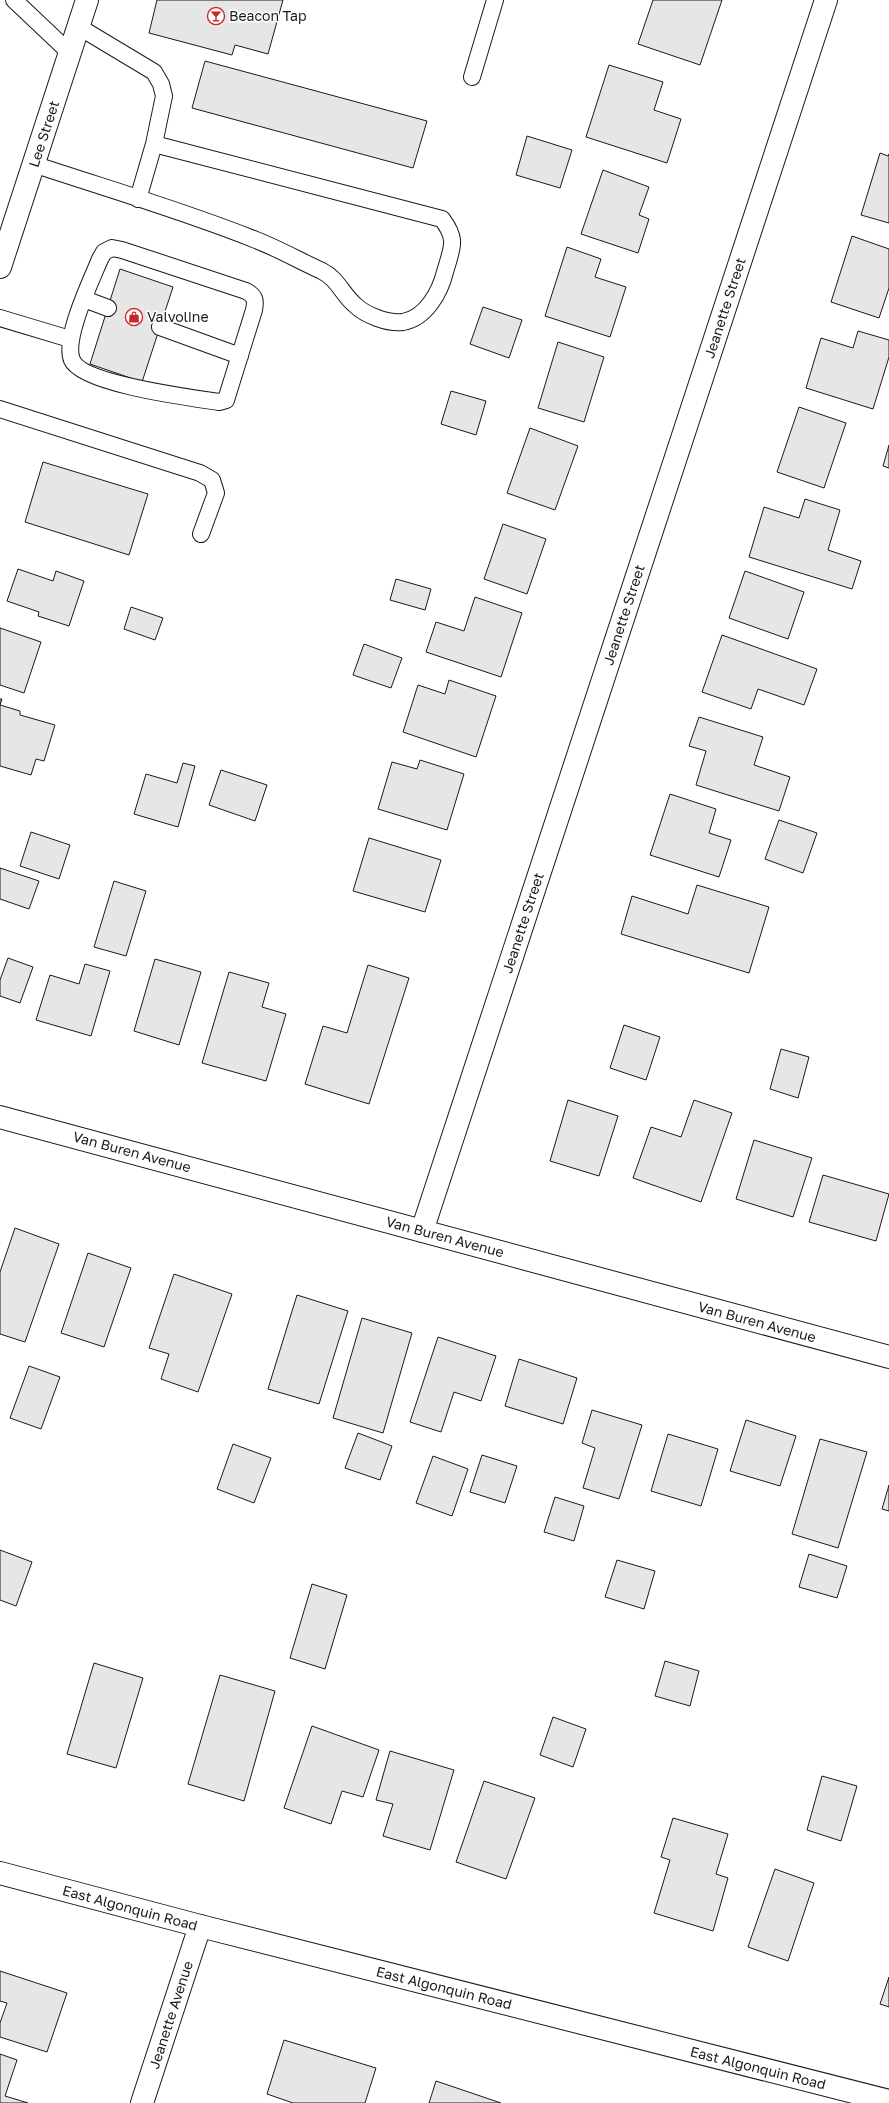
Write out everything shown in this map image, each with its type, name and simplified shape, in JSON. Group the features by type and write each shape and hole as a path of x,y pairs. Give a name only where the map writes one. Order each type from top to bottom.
{"street":[{"name":"Lee Street","path":"0,267 87,0"},
{"name":"Jeanette Street","path":"422,1231 826,0"},
{"name":"Van Buren Avenue","path":"0,1117 889,1357"},
{"name":"East Algonquin Road","path":"0,1873 200,1926 884,2101"},
{"name":"Jeanette Avenue","path":"142,2103 200,1926"}],"lane":[{"path":"14,0 70,52"},
{"path":"472,77 495,0"},
{"path":"79,27 154,72 161,84 164,96 154,144 138,199"},
{"path":"33,164 257,241 331,275 354,305 368,314 403,322 419,314 433,302 443,282 452,244 452,232 442,219 154,144"},
{"path":"112,248 246,291 253,295 256,301 226,400 219,402 151,392 117,384 79,367 72,360 70,339 100,258 104,252 112,248"},
{"path":"84,299 108,308"},
{"path":"0,318 70,339"},
{"path":"160,327 240,356"},
{"path":"0,409 200,472 212,480 216,493 200,534"}],"building":[{"name":"Beacon Tap","path":"157,0 283,0 268,54 235,45 232,55 149,33"},
{"path":"653,0 722,0 700,65 638,44"},
{"path":"205,61 427,121 413,168 192,108"},
{"path":"609,65 663,82 654,110 681,119 667,163 586,137"},
{"path":"527,136 572,150 560,188 516,175"},
{"path":"880,153 888,156 889,154 889,223 861,215"},
{"path":"603,170 649,187 639,215 649,219 638,253 581,234"},
{"path":"852,236 889,249 889,288 879,318 831,302"},
{"path":"567,247 601,259 595,277 626,287 610,337 545,316"},
{"name":"Valvoline","path":"120,269 173,287 142,382 90,364"},
{"path":"483,307 522,320 509,358 470,344"},
{"path":"858,331 889,340 889,357 873,409 806,388 821,338 853,348"},
{"path":"558,342 604,357 584,422 538,408"},
{"path":"451,391 486,401 476,435 441,424"},
{"path":"799,407 846,423 824,488 777,472"},
{"path":"530,428 578,446 555,510 507,493"},
{"path":"889,445 889,468 883,466"},
{"path":"43,462 148,494 129,555 25,522"},
{"path":"805,499 840,510 828,550 861,561 852,589 749,557 764,507 799,518"},
{"path":"503,524 546,539 527,594 484,579"},
{"path":"18,569 53,581 56,571 84,581 69,626 38,616 39,612 7,601"},
{"path":"745,571 804,592 788,639 729,618"},
{"path":"396,579 431,589 425,610 390,600"},
{"path":"475,597 522,613 501,677 426,652 436,622 464,631"},
{"path":"131,607 163,618 155,640 124,629"},
{"path":"0,628 41,642 24,693 0,685"},
{"path":"722,635 817,669 804,705 758,689 751,709 702,692"},
{"path":"364,644 402,658 391,688 353,675"},
{"path":"449,680 496,696 476,757 403,732 418,685 445,694"},
{"path":"0,705 20,711 20,715 55,725 44,761 36,759 31,775 0,766"},
{"path":"699,717 763,737 754,765 790,777 779,811 696,785 706,751 689,746"},
{"path":"420,760 464,774 447,830 378,809 392,762 417,769"},
{"path":"183,763 195,766 178,827 134,814 146,774 177,783"},
{"path":"221,770 267,785 255,821 209,805"},
{"path":"670,794 716,809 709,833 731,840 719,877 650,855"},
{"path":"779,820 817,833 803,873 765,859"},
{"path":"31,832 70,845 59,879 20,866"},
{"path":"369,838 441,860 425,912 353,891"},
{"path":"0,868 39,881 29,909 0,899"},
{"path":"114,881 146,891 126,956 94,947"},
{"path":"697,885 769,907 749,973 621,934 632,896 688,914"},
{"path":"8,958 33,967 20,1003 0,996 0,980"},
{"path":"155,959 201,972 179,1045 134,1031"},
{"path":"85,964 110,971 91,1036 36,1020 50,975 79,984"},
{"path":"368,965 409,978 369,1104 305,1084 323,1026 347,1033"},
{"path":"229,972 269,983 262,1007 286,1014 266,1081 202,1063"},
{"path":"624,1025 660,1037 646,1080 610,1068"},
{"path":"781,1049 809,1057 798,1098 770,1089"},
{"path":"568,1100 618,1116 599,1176 550,1161"},
{"path":"694,1100 732,1113 701,1202 633,1178 651,1127 681,1137"},
{"path":"754,1140 812,1158 793,1217 736,1199"},
{"path":"823,1175 889,1194 876,1241 809,1222"},
{"path":"15,1228 59,1244 25,1342 0,1334 0,1272"},
{"path":"88,1253 131,1268 104,1347 61,1333"},
{"path":"174,1274 232,1294 198,1392 161,1379 169,1354 149,1348"},
{"path":"297,1295 348,1311 319,1404 268,1389"},
{"path":"362,1318 412,1333 383,1433 333,1418"},
{"path":"438,1337 496,1356 481,1401 454,1392 441,1432 410,1422"},
{"path":"519,1359 577,1378 563,1424 505,1406"},
{"path":"29,1366 60,1377 41,1429 10,1418"},
{"path":"592,1410 642,1425 619,1499 583,1488 595,1448 582,1443"},
{"path":"746,1420 796,1436 780,1486 730,1471"},
{"path":"358,1433 392,1446 380,1480 345,1468"},
{"path":"668,1434 718,1449 701,1506 651,1491"},
{"path":"820,1439 867,1452 838,1548 792,1534"},
{"path":"233,1444 271,1458 254,1503 217,1489"},
{"path":"482,1455 517,1466 505,1503 470,1492"},
{"path":"433,1456 468,1469 452,1516 416,1503"},
{"path":"889,1485 889,1511 882,1509"},
{"path":"555,1497 584,1506 574,1541 544,1532"},
{"path":"0,1550 32,1562 16,1606 0,1600"},
{"path":"809,1554 847,1566 837,1598 799,1587"},
{"path":"617,1560 655,1571 644,1609 605,1597"},
{"path":"312,1584 347,1595 325,1669 290,1658"},
{"path":"665,1661 699,1671 690,1706 655,1696"},
{"path":"94,1663 143,1678 116,1768 67,1754"},
{"path":"220,1675 275,1691 244,1801 188,1784"},
{"path":"553,1717 586,1729 573,1767 540,1755"},
{"path":"312,1726 379,1750 363,1797 342,1791 331,1824 284,1808"},
{"path":"390,1751 454,1770 430,1850 383,1836 393,1804 376,1800"},
{"path":"822,1776 857,1786 841,1841 807,1830"},
{"path":"484,1781 535,1798 506,1879 456,1862"},
{"path":"673,1818 728,1834 716,1874 728,1878 713,1931 654,1913 670,1860 661,1857"},
{"path":"775,1869 814,1883 788,1961 748,1947"},
{"path":"0,1971 67,1993 47,2052 0,2037 0,2023 7,2003 0,2001"},
{"path":"889,1977 889,2007 880,2004"},
{"path":"284,2040 376,2068 365,2103 293,2103 267,2094"},
{"path":"0,2054 17,2060 5,2096 28,2103 0,2103"},
{"path":"436,2081 501,2103 429,2103"}],"place":[{"name":"Beacon Tap","path":"216,16"},
{"name":"Valvoline","path":"134,317"}]}
